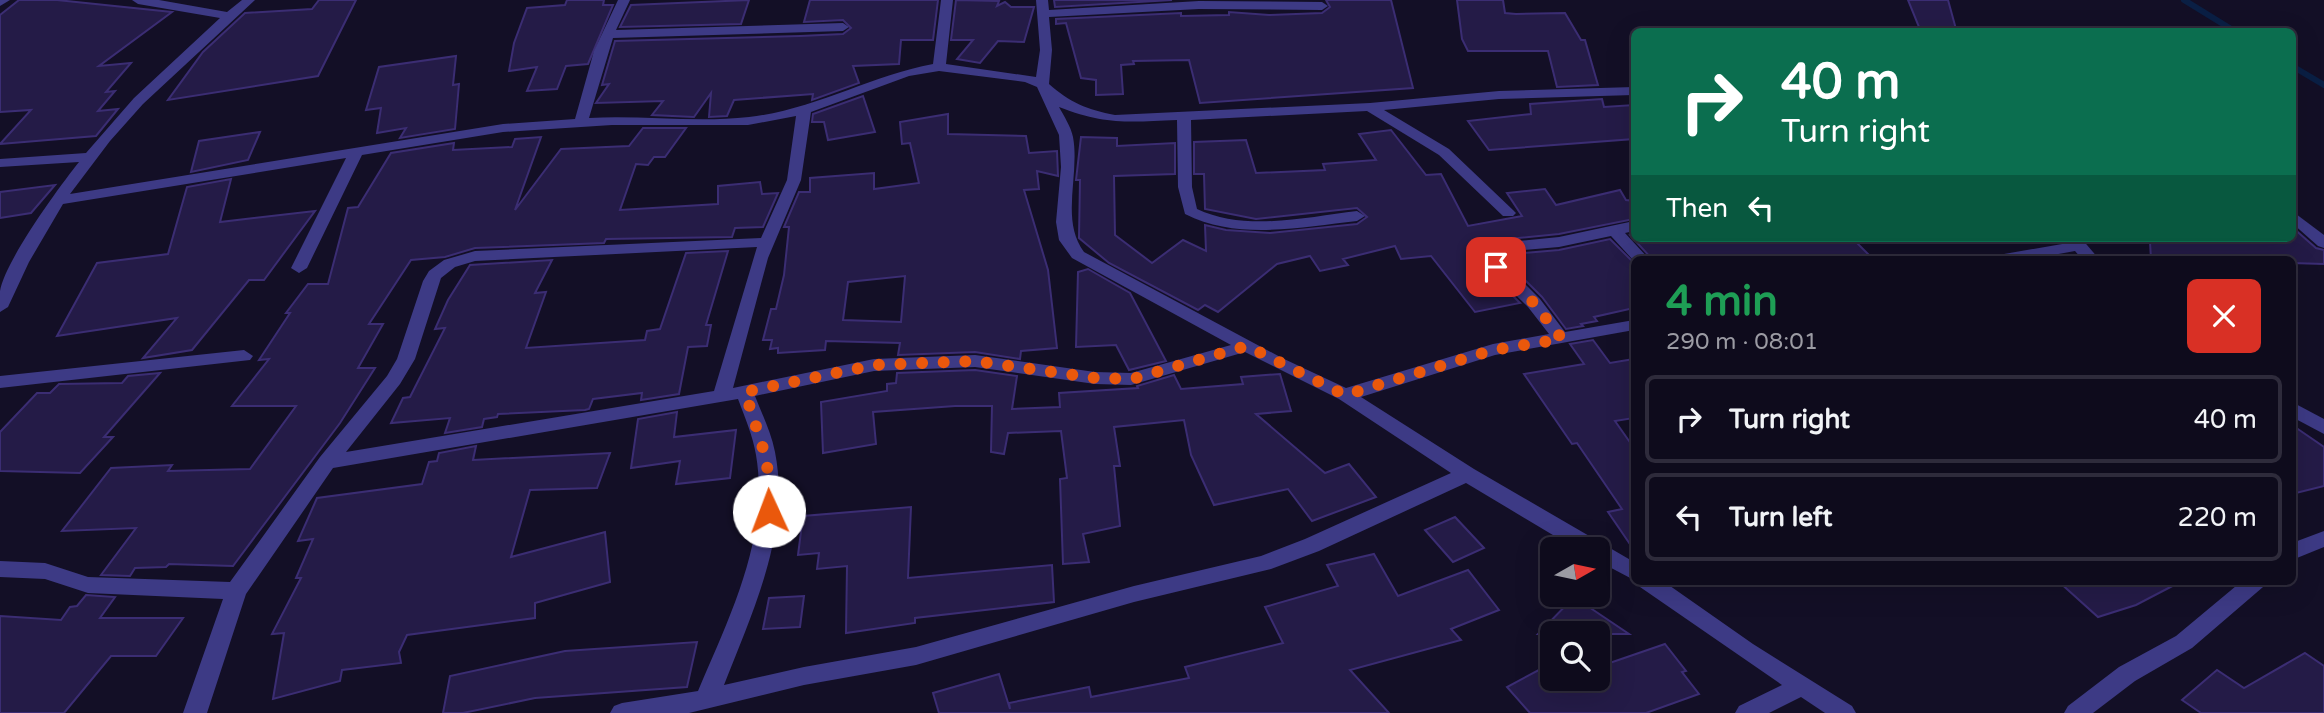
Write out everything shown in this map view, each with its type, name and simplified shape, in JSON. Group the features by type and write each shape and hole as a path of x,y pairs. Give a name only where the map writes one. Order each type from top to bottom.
{"street":[{"path":"138,0 230,16"},
{"path":"0,307 18,263 87,157 182,58 249,0"},
{"path":"580,122 608,34 624,0"},
{"path":"939,67 947,0"},
{"path":"1042,0 1045,14 1042,85 1066,135 1068,166 1063,222 1067,240 1078,255 1247,346 1345,395 1467,474 1575,537"},
{"path":"1045,14 1202,3 1322,6"},
{"path":"608,34 843,27"},
{"path":"58,200 451,134 580,122 748,121 804,110 906,73 939,67 1007,74 1042,85 1064,104 1092,115 1115,119 1370,107 1499,95 1631,91"},
{"path":"1370,107 1444,152 1508,213"},
{"path":"722,394 766,242 794,180 804,110"},
{"path":"1184,117 1185,187 1190,211 1204,221 1252,225 1357,216"},
{"path":"299,268 357,150"},
{"path":"0,163 87,157"},
{"path":"2296,218 2324,243"},
{"path":"1562,339 1534,303 1496,267 1491,257 1508,247 1559,242 1631,226"},
{"path":"1613,229 1638,256"},
{"path":"195,713 236,591 327,462 394,380 406,359 437,270 450,262 475,256 766,242"},
{"path":"2016,256 2074,242 2088,256"},
{"path":"1345,395 1493,350 1631,326"},
{"path":"327,462 745,392 874,365 975,361 1095,378 1132,379 1247,346"},
{"path":"0,382 244,356"},
{"path":"695,705 758,564 769,511 767,461 745,392"},
{"path":"2296,410 2324,428"},
{"path":"622,713 695,705 916,656 1135,594 1264,563 1312,545 1467,474"},
{"path":"2296,550 2324,539"},
{"path":"1610,558 1631,570"},
{"path":"0,569 45,570 88,585 236,591"},
{"path":"1653,585 1745,650 1804,685 1844,713"},
{"path":"2076,713 2127,674 2184,642 2251,585"},
{"path":"1747,713 1804,685"}],"building":[{"path":"19,0 57,0 172,12 99,66 131,63 106,92 115,91 98,111 118,109 96,136 0,144 31,110 0,112 0,15"},
{"path":"319,0 356,0 318,76 168,100 203,52 245,13 312,9"},
{"path":"567,0 604,0 603,5 613,5 588,64 566,66 557,89 527,91 537,67 509,71 514,43 527,8 565,5"},
{"path":"749,0 741,24 620,27 631,5"},
{"path":"810,0 938,0 933,40 901,40 899,64 853,66 859,83 812,100 813,94 734,100 727,116 709,117 711,93 694,117 652,115 663,101 596,103 609,84 602,85 615,41 843,34 851,28 843,20 804,22"},
{"path":"956,0 999,1 997,6 1005,2 1011,7 1034,7 1024,42 998,41 980,63 957,59 973,40 951,40"},
{"path":"1054,0 1172,0 1055,7"},
{"path":"1326,0 1391,0 1413,88 1200,103 1189,60 1133,61 1134,64 1121,65 1123,94 1096,95 1096,80 1081,78 1066,23 1056,24 1056,19 1181,13 1181,16 1229,15 1229,12 1269,15 1322,13 1330,7"},
{"path":"1457,0 1503,0 1505,13 1565,13 1581,40 1585,40 1598,85 1557,87 1548,51 1468,51 1462,39"},
{"path":"1908,0 1948,0 1956,28 1919,28"},
{"path":"456,56 453,85 459,84 455,129 400,138 406,128 377,133 381,108 366,110 379,67"},
{"path":"863,96 875,132 828,140 824,122 812,122 813,114"},
{"path":"1602,99 1604,107 1631,105 1631,139 1489,150 1468,121 1531,114 1530,104"},
{"path":"948,114 948,134 1026,136 1029,153 1057,151 1058,176 1037,171 1039,189 1024,190 1048,270 1057,348 1021,351 1020,359 975,352 898,355 900,343 826,341 825,350 778,353 778,348 770,349 772,340 763,340 771,309 776,309 784,275 789,227 784,227 799,192 810,192 810,178 874,173 874,189 919,183 910,143 902,144 900,122","holes":["905,276 901,322 843,320 848,282"]},
{"path":"643,128 686,128 665,157 654,157 648,165 636,164 620,210 718,204 718,186 760,182 762,194 778,193 763,227 735,228 732,237 606,239 604,243 475,248 445,257 411,260 369,324 383,324 358,368 375,368 340,423 233,566 169,564 166,567 135,568 130,576 101,575 136,528 62,531 111,468 172,465 168,471 250,469 296,406 232,406 269,359 259,360 290,313 286,313 308,284 328,284 348,208 358,207 391,153 454,143 453,150 512,147 515,139 541,137 515,210 561,149 629,146"},
{"path":"1391,130 1426,175 1441,174 1468,226 1522,216 1507,193 1545,189 1556,205 1620,190 1626,200 1631,201 1631,220 1559,234 1508,239 1484,252 1481,258 1488,271 1520,303 1475,312 1431,256 1401,259 1395,246 1343,259 1348,265 1320,271 1310,256 1277,264 1218,312 1205,305 1198,310 1109,263 1079,238 1080,180 1076,180 1081,137 1117,138 1117,146 1175,143 1175,174 1114,176 1115,235 1152,263 1183,240 1206,251 1205,225 1226,230 1270,233 1357,224 1367,217 1357,208 1256,219 1205,209 1204,174 1194,174 1194,142 1246,140 1256,173 1325,170 1323,164 1376,160 1359,134"},
{"path":"260,132 248,160 191,172 199,141"},
{"path":"231,179 220,222 315,211 264,280 249,280 192,350 143,358 177,318 57,336 97,263 168,254 187,187"},
{"path":"55,185 31,213 0,218 0,192"},
{"path":"2296,230 2316,248 2324,250 2324,264 2296,263 2296,256 2151,256 2150,242 2296,242"},
{"path":"1610,239 1631,260 1631,309 1594,317 1597,321 1566,329 1542,297 1504,259 1513,254 1559,250"},
{"path":"1636,242 1856,242 1870,256 1649,256"},
{"path":"728,251 706,325 711,325 707,346 688,347 679,394 641,400 642,393 593,399 589,409 585,410 498,414 497,417 484,419 482,427 445,433 450,418 391,423 403,398 410,397 445,328 435,329 448,300 470,265 552,260 535,293 546,292 526,348 645,340 647,331 660,329 686,253"},
{"path":"1088,269 1130,293 1166,361 1129,370 1116,345 1076,347 1078,272"},
{"path":"1593,340 1610,363 1631,360 1631,418 1615,421 1631,444 1631,546 1608,512 1622,509 1577,443 1572,444 1524,374 1584,364 1570,344"},
{"path":"975,370 1017,376 1012,409 1060,407 1059,393 1138,388 1137,386 1174,375 1181,389 1243,384 1241,377 1280,374 1291,411 1256,414 1325,473 1349,464 1376,497 1312,521 1288,489 1214,505 1191,455 1184,420 1114,427 1120,466 1114,466 1120,526 1083,534 1089,562 1063,564 1060,479 1067,478 1061,431 1008,433 1004,454 991,452 992,406 873,412 876,444 823,453 821,402 887,391 887,384 896,383 897,373"},
{"path":"160,373 104,437 113,437 80,473 0,471 0,432 37,393 50,393 59,384 122,383 128,376"},
{"path":"677,412 674,437 736,430 730,478 676,484 680,461 631,468 638,419"},
{"path":"2296,428 2324,447 2324,486 2296,493"},
{"path":"476,446 473,460 610,453 597,488 530,490 511,557 605,532 610,582 535,603 535,618 407,635 399,652 401,663 342,670 340,681 273,699 284,633 272,634 301,578 296,578 313,539 298,541 317,498 422,484 429,462 437,461 439,453"},
{"path":"911,507 908,578 1052,565 1054,602 915,618 915,623 846,633 847,566 817,569 819,553 798,555 803,516"},
{"path":"1455,517 1484,548 1453,562 1425,530"},
{"path":"1374,554 1398,596 1468,570 1499,610 1451,629 1461,640 1350,670 1389,713 939,713 933,693 999,674 1010,709 1009,703 1089,687 1091,697 1189,678 1185,667 1283,643 1265,607 1338,586 1327,565"},
{"path":"2062,585 2174,585 2136,605 2098,617"},
{"path":"86,595 115,597 100,618 183,618 156,656 111,656 64,713 0,713 0,616 61,620 70,607 77,606"},
{"path":"804,596 800,627 763,629 769,598"},
{"path":"1564,607 1589,607 1610,621 1551,621"},
{"path":"1610,621 1629,634 1610,634"},
{"path":"697,642 687,687 535,698 463,713 443,713 450,676 565,651"},
{"path":"1665,644 1686,671 1682,672 1699,694 1646,713 1530,713 1507,687 1540,669 1540,691 1610,691 1610,663"},
{"path":"2305,653 2324,666 2324,713 2201,713 2182,700 2217,670 2244,688"}],"waterway":[{"path":"2184,0 2230,28"},
{"path":"2296,68 2324,85"}],"route":[{"path":"769,511 767,461 745,392 874,365 975,361 1095,378 1132,379 1176,369 1247,346 1345,395 1493,350 1542,340 1562,339 1534,303 1496,267"}]}
